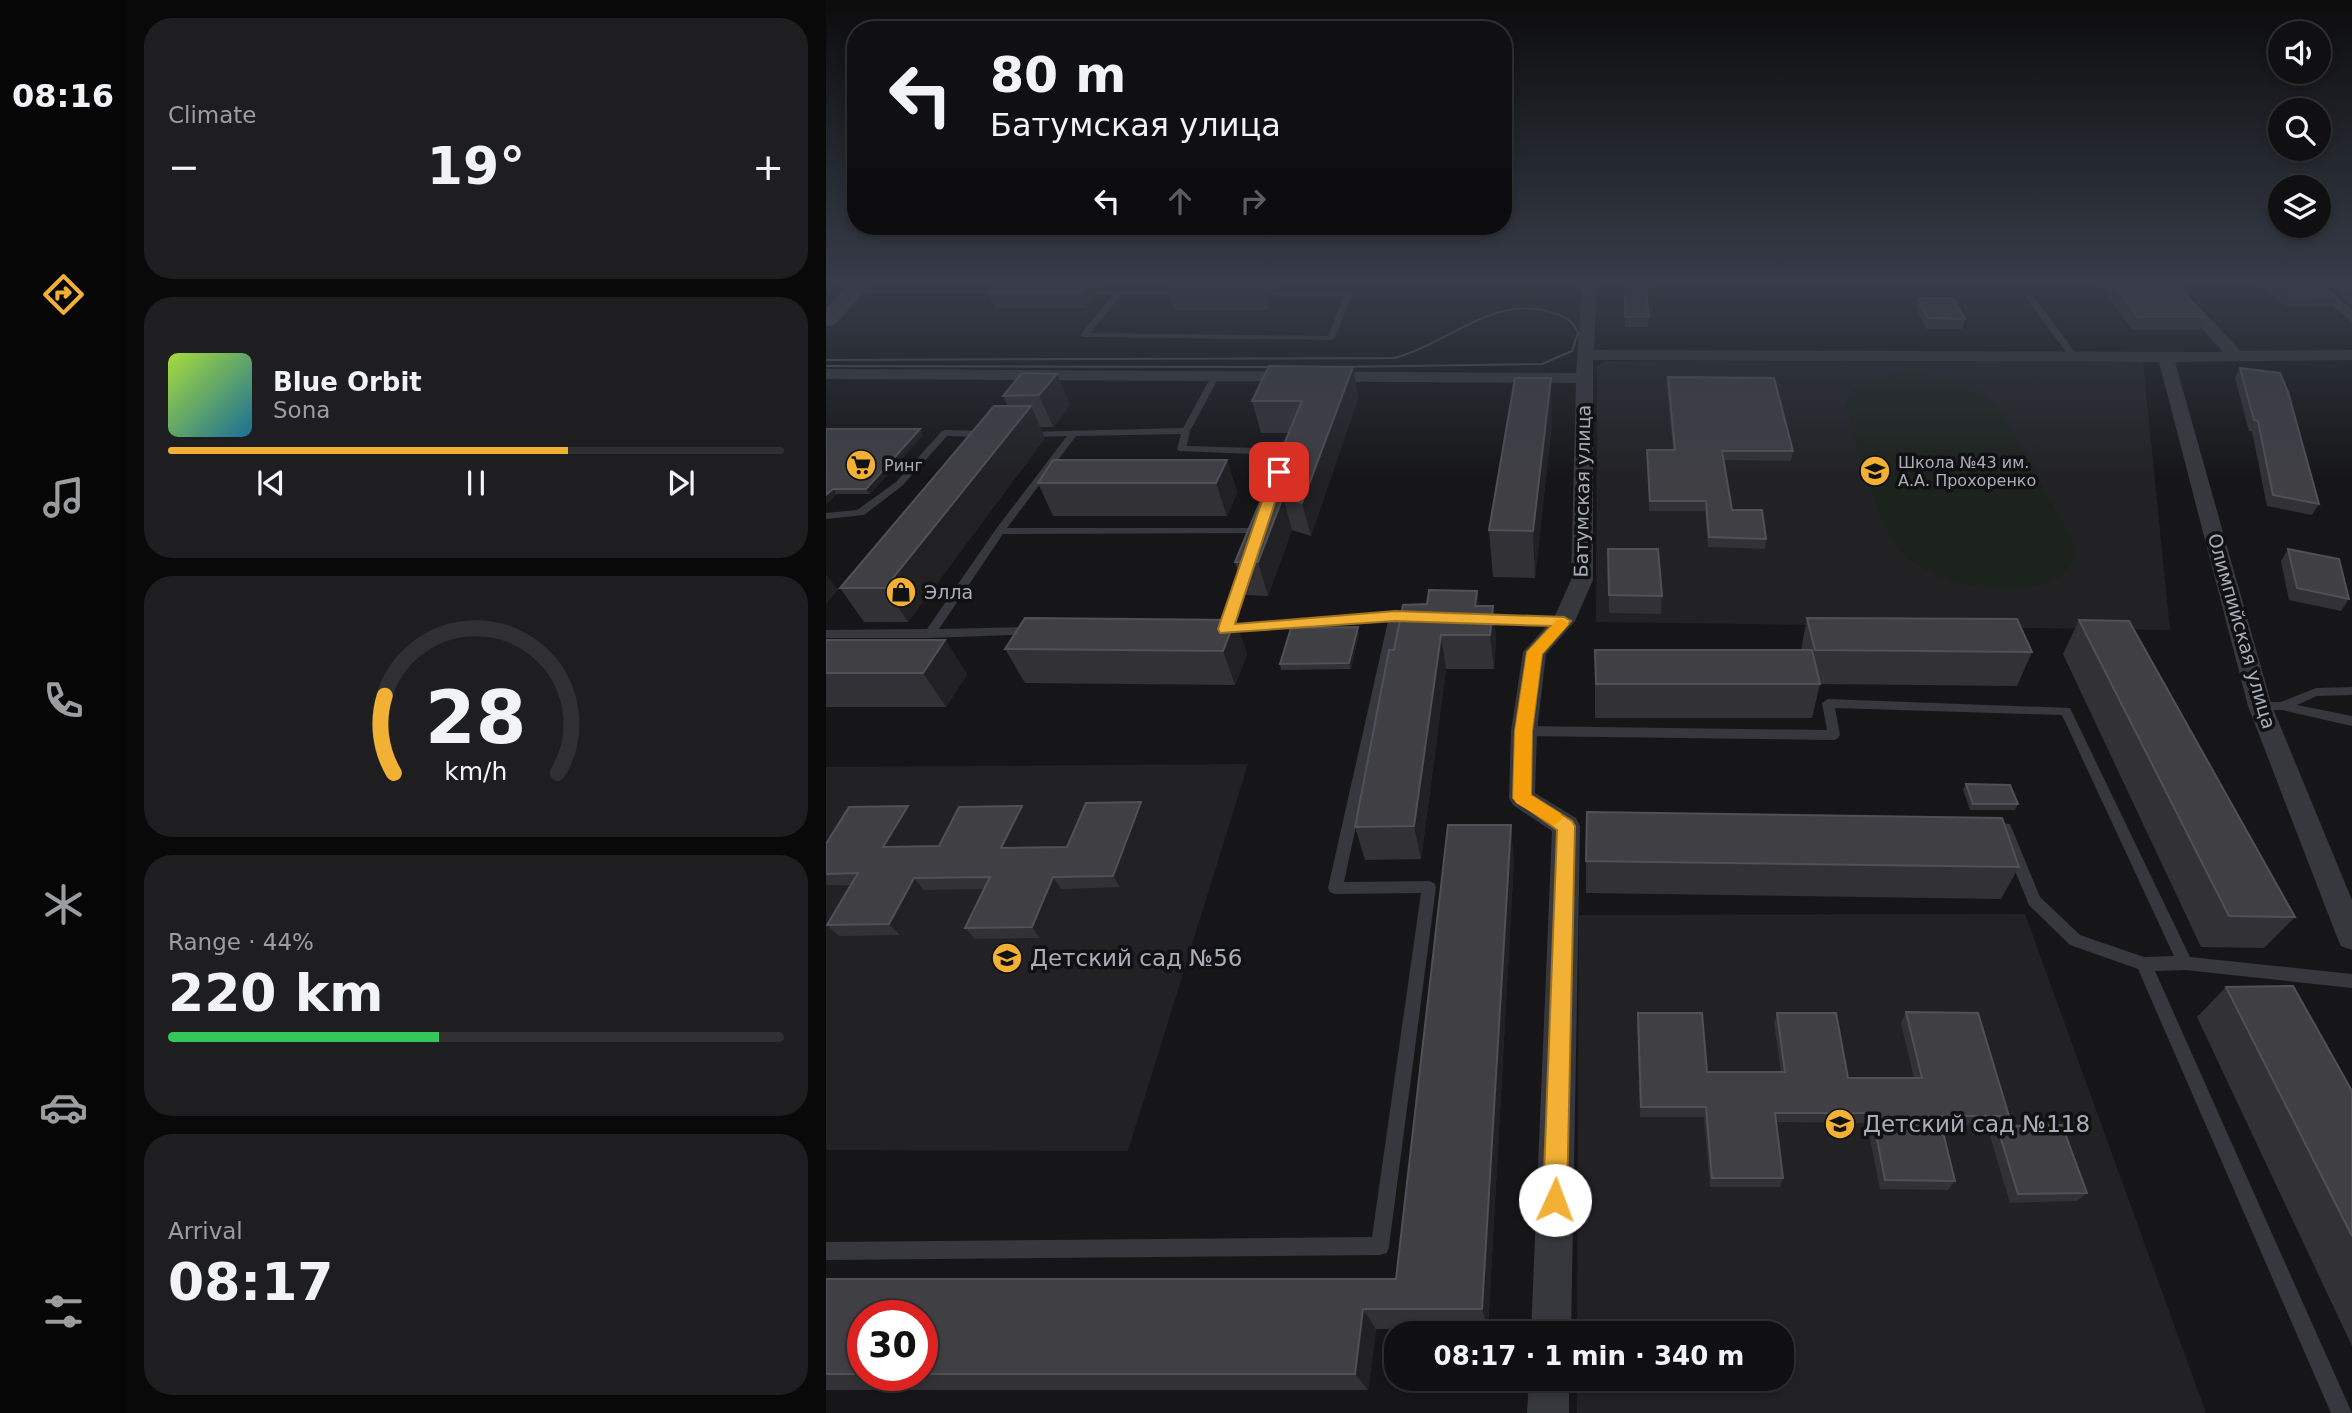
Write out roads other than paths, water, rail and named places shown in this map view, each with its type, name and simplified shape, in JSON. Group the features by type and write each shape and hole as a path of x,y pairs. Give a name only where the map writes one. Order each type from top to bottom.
{"street":[{"name":"Батумская улица","path":"1552,1321 1573,826 1522,798 1524,731 1535,652 1564,621 1582,580 1586,347"},
{"path":"2228,347 2238,358"},
{"path":"826,374 1215,377 1585,366 2352,355"},
{"name":"Олимпийская улица","path":"2166,358 2271,706 2352,937"},
{"path":"1548,1413 1549,1391"}],"lane":[{"path":"2067,347 2075,358"},
{"path":"1215,377 1186,430 1182,449 1286,452 1278,475"},
{"path":"1022,434 1186,430"},
{"path":"826,516 860,513 899,484 945,433 996,434"},
{"path":"929,634 1000,531 1073,434"},
{"path":"1253,544 1261,520"},
{"path":"1000,531 1257,531"},
{"path":"1226,629 1249,556"},
{"path":"826,1251 1380,1247 1429,887 1335,888 1395,616"},
{"path":"1213,629 1395,616 1421,617"},
{"path":"1473,619 1564,621"},
{"path":"826,634 1042,631"},
{"path":"2271,706 2316,692 2352,691"},
{"path":"1524,731 1834,735 1828,703 2066,711 2185,963"},
{"path":"2271,706 2352,721"},
{"path":"1978,828 2006,828 2034,901 2075,940 2144,964 2185,963 2352,981"},
{"path":"2144,964 2342,1413"}],"tram line":[{"path":"826,360 1394,358 1423,347"},
{"path":"1332,367 1542,364 1572,351 1573,347"},
{"path":"826,366 1287,367"}],"place":[{"name":"Ринг","path":"861,465"},
{"name":"Школа №43 им. А.А. Прохоренко","path":"1875,471"},
{"name":"Элла","path":"901,592"},
{"name":"Детский сад №56","path":"1007,958"},
{"name":"Детский сад №118","path":"1840,1124"}]}
